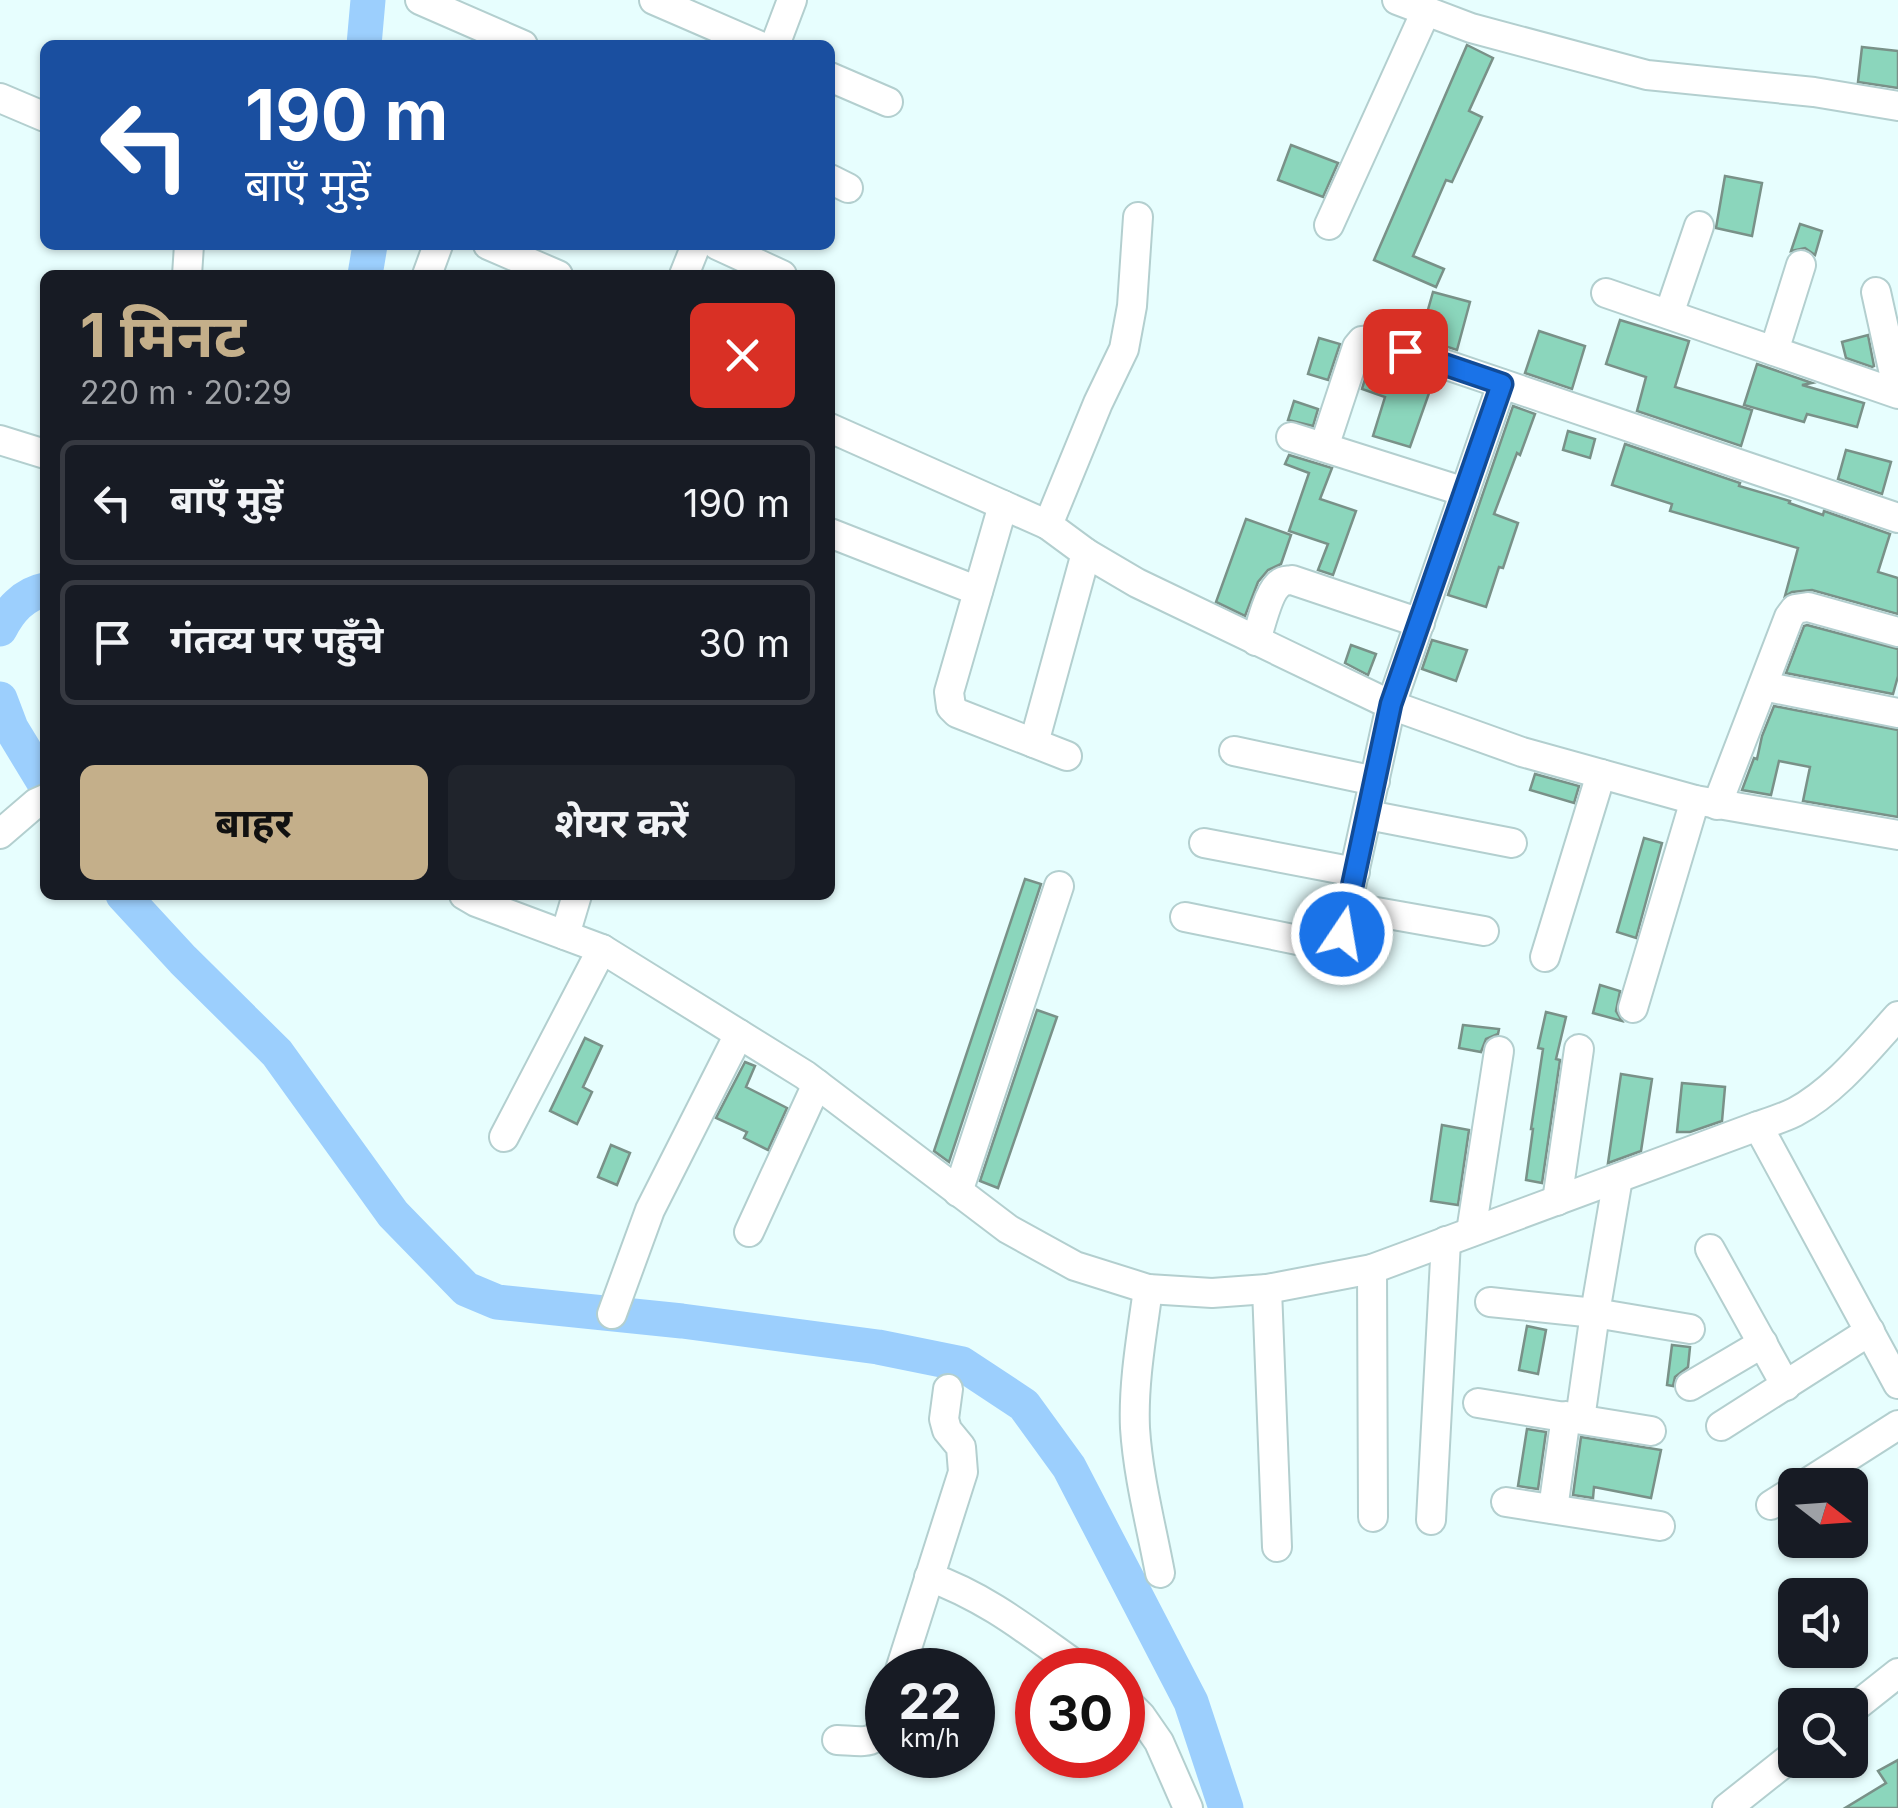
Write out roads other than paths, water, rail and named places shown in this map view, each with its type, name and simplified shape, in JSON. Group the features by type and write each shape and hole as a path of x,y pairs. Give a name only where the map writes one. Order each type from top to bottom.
{"street":[{"path":"420,0 452,6 514,40"},
{"path":"654,0 746,40"},
{"path":"777,40 792,0"},
{"path":"1398,0 1471,28 1646,75 1814,92 1898,106"},
{"path":"1329,225 1426,11"},
{"path":"835,79 888,102"},
{"path":"0,98 40,116"},
{"path":"1048,525 1124,349 1132,306 1138,217"},
{"path":"1668,314 1699,226"},
{"path":"500,250 546,270"},
{"path":"728,250 771,270"},
{"path":"1774,351 1801,265"},
{"path":"1876,292 1898,393"},
{"path":"1606,293 1898,393"},
{"path":"1324,447 1357,347 1368,340 1898,518"},
{"path":"1186,916 1332,946 1339,941 1391,704 1502,384"},
{"path":"835,430 1048,525 1086,554 1137,583 1391,704 1522,752 1706,803 1898,835"},
{"path":"1291,437 1465,492"},
{"path":"0,440 40,452"},
{"path":"1003,505 949,692 951,707 956,713 1067,756"},
{"path":"835,535 978,591"},
{"path":"1034,743 1086,554"},
{"path":"1256,640 1273,592 1278,585 1292,580 1420,623"},
{"path":"1633,1008 1706,803 1763,686 1789,617 1795,609 1808,608 1898,632"},
{"path":"1763,686 1896,707"},
{"path":"1234,751 1375,780"},
{"path":"1545,957 1601,774"},
{"path":"0,834 40,802"},
{"path":"1368,815 1512,843"},
{"path":"1204,843 1356,872"},
{"path":"958,1192 1059,886"},
{"path":"473,900 602,950 817,1084 958,1192 1056,1258 1148,1289 1212,1293 1268,1289 1372,1269 1793,1112 1839,1079 1898,1016"},
{"path":"565,936 576,900"},
{"path":"1348,907 1484,931"},
{"path":"504,1137 602,950"},
{"path":"612,1314 650,1210 739,1034"},
{"path":"1558,1200 1579,1048"},
{"path":"1430,1520 1458,1237 1499,1051"},
{"path":"749,1232 817,1084"},
{"path":"1758,1126 1898,1384"},
{"path":"1552,1509 1595,1313 1618,1178"},
{"path":"1710,1248 1786,1386"},
{"path":"1372,1269 1373,1517"},
{"path":"1148,1289 1135,1426 1160,1573"},
{"path":"1268,1289 1277,1547"},
{"path":"1490,1302 1595,1313 1690,1329"},
{"path":"1721,1426 1870,1332"},
{"path":"1690,1386 1763,1343"},
{"path":"907,1648 963,1472 961,1447 947,1430 944,1419 948,1388"},
{"path":"1478,1403 1651,1431"},
{"path":"1831,1468 1898,1425"},
{"path":"1506,1502 1660,1526"},
{"path":"929,1577 980,1598 1052,1648"},
{"path":"1868,1697 1898,1673"},
{"path":"1145,1723 1159,1742 1188,1808"},
{"path":"837,1740 865,1742"},
{"path":"1727,1808 1778,1768"}],"waterway":[{"path":"364,40 368,0"},
{"path":"366,270 369,250"},
{"path":"0,629 18,604 40,592"},
{"path":"0,699 11,728 40,776"},
{"path":"128,900 277,1053 393,1214 466,1289 497,1302 878,1347 962,1364 1024,1405 1069,1467 1191,1702 1226,1808"}]}
